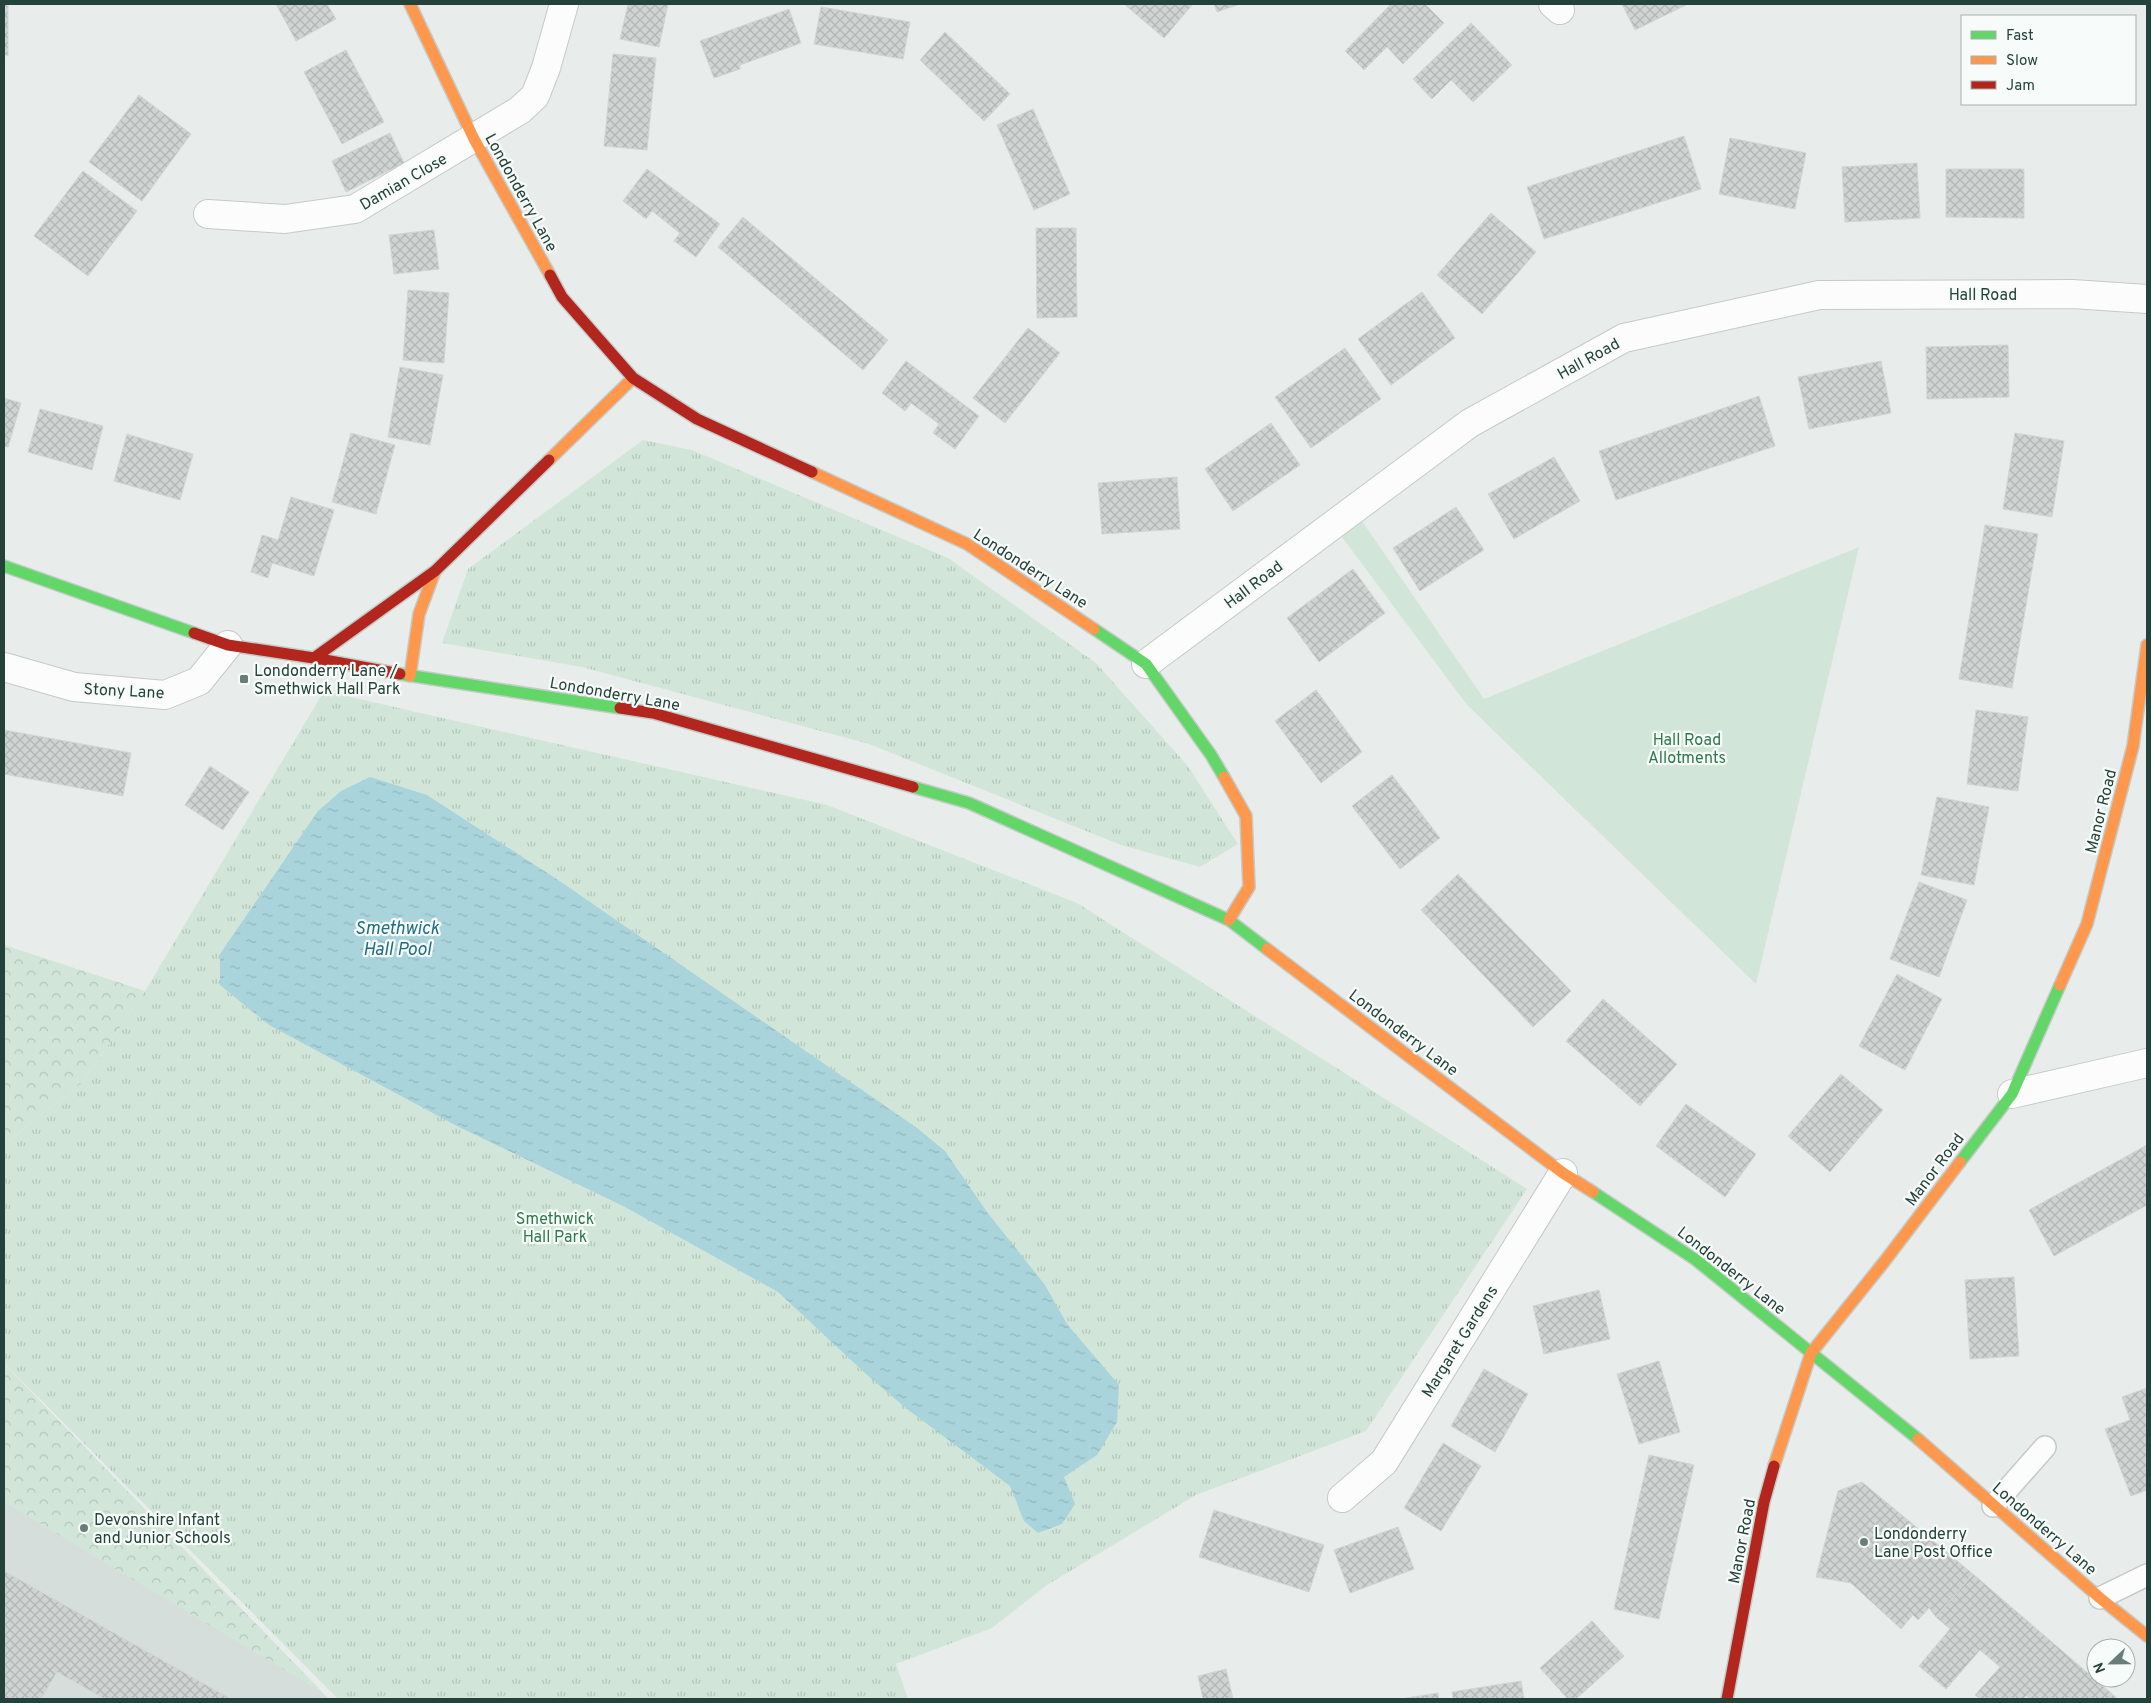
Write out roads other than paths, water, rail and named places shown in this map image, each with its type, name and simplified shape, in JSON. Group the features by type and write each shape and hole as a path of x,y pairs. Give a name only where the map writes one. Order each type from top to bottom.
{"street":[{"name":"Londonderry Lane","path":"410,4 474,139 562,297 633,378 697,419 967,544 1146,664 1211,755 1246,816 1249,887 1229,920"},
{"name":"Damian Close","path":"208,214 285,219 356,209 474,139 520,110 536,96 564,4"},
{"name":"Hall Road","path":"1146,664 1470,423 1624,338 1819,295 2072,294 2147,299"},
{"path":"4,566 228,645 314,658 435,571 633,378"},
{"path":"410,676 419,614 435,571"},
{"name":"Stony Lane","path":"4,667 74,687 165,695 199,681 228,645"},
{"name":"Manor Road","path":"1727,1699 1764,1502 1771,1475 1811,1354 2012,1094 2088,924 2133,746 2147,645"},
{"name":"Londonderry Lane","path":"314,658 410,676 653,713 969,803 1229,920 1563,1173 1696,1260 1928,1447 2100,1598 2147,1636"},
{"path":"2012,1094 2147,1063"},
{"name":"Margaret Gardens","path":"1342,1498 1384,1462 1563,1173"}],"lane":[{"path":"1994,1506 2045,1447"},
{"path":"2100,1598 2147,1575"}],"water":[{"name":"Smethwick Hall Pool","path":"370,777 427,795 564,884 917,1128 945,1151 987,1212 1045,1285 1067,1324 1119,1385 1117,1422 1097,1455 1064,1477 1075,1504 1062,1524 1038,1533 1024,1521 1010,1486 907,1409 866,1374 778,1292 625,1207 455,1125 269,1025 220,985 220,954 318,811 341,791"}],"place":[{"name":"Londonderry Lane / Smethwick Hall Park","path":"244,679"},
{"name":"Devonshire Infant and Junior Schools","path":"84,1528"},
{"name":"Londonderry Lane Post Office","path":"1864,1542"}],"park label":[{"name":"Hall Road Allotments","path":"1687,748"},
{"name":"Smethwick Hall Park","path":"555,1227"}]}
